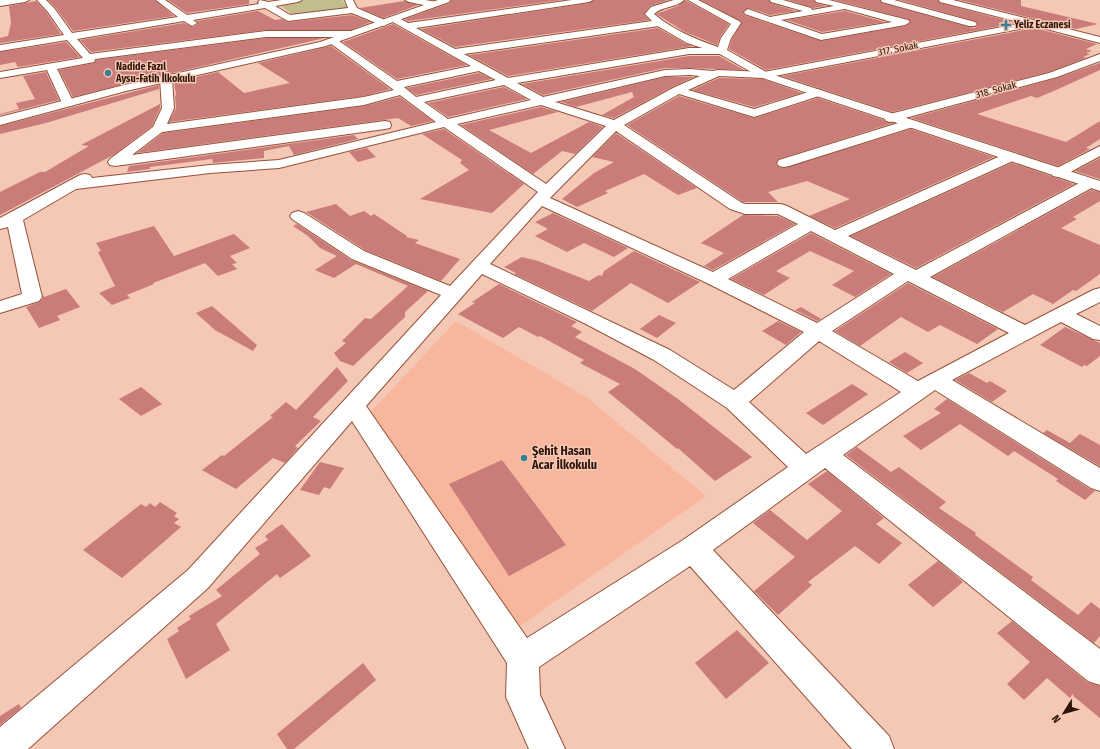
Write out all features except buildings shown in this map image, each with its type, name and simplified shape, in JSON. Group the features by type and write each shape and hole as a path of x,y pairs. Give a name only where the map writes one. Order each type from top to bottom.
{"street":[{"path":"0,3 25,0"},
{"path":"0,75 90,60 70,37 51,10 41,0"},
{"path":"160,0 184,18 220,41"},
{"path":"0,48 298,0"},
{"path":"349,0 353,10"},
{"path":"410,0 434,4"},
{"path":"0,121 166,79 333,41 446,0"},
{"path":"408,26 589,0"},
{"path":"680,0 678,2 654,9 649,14 659,23 690,41 722,51 764,75 908,124 1095,184"},
{"path":"692,0 736,23"},
{"path":"774,0 815,12"},
{"path":"722,51 726,38 736,23 752,9 769,19 821,37 905,22 819,0"},
{"path":"885,0 996,31"},
{"path":"943,0 1032,24 1100,40"},
{"path":"261,6 288,18 353,10 408,26 508,81 541,101 615,125 736,206 746,209 781,209 1026,333"},
{"path":"769,19 846,7"},
{"path":"455,52 659,23"},
{"name":"317. Sokak","path":"764,75 1032,24"},
{"path":"1067,32 1093,28"},
{"path":"88,57 220,41 265,31 351,34"},
{"path":"333,41 544,195 927,386 1100,481"},
{"path":"414,100 508,81 689,51 722,51"},
{"name":"318. Sokak","path":"890,118 1053,75 1100,57"},
{"path":"51,67 68,103"},
{"path":"158,129 364,101 399,88 482,67"},
{"path":"115,162 443,120 541,101 665,73 690,72 764,75"},
{"path":"1,749 198,579 353,405 544,195 615,125 677,90 693,82 718,73"},
{"path":"0,307 32,297 7,221 115,162 158,129 168,108 166,79"},
{"path":"677,90 754,113 818,93"},
{"path":"73,185 210,169 279,164 443,120"},
{"path":"784,163 908,124"},
{"path":"1058,173 1100,150"},
{"path":"835,236 1010,157"},
{"path":"735,402 818,331 912,275 1095,184"},
{"path":"298,216 358,255 454,294"},
{"path":"714,279 810,224"},
{"path":"479,266 593,320 662,355 735,402 1100,669"},
{"path":"523,659 693,549 815,461 927,386 1100,294"},
{"path":"1060,314 1100,334"},
{"path":"353,405 523,659 523,697 547,749"},
{"path":"693,549 876,749"}],"shaded area":[{"path":"307,0 342,0 348,8 293,15 279,4"},
{"name":"Şehit Hasan Acar İlkokulu","path":"456,321 586,397 706,496 510,633 363,420"}],"place":[{"name":"Yeliz Eczanesi","path":"1006,25"},
{"name":"Nadide Fazıl Aysu-Fatih İlkokulu","path":"108,73"},
{"name":"Şehit Hasan Acar İlkokulu","path":"524,458"}]}
